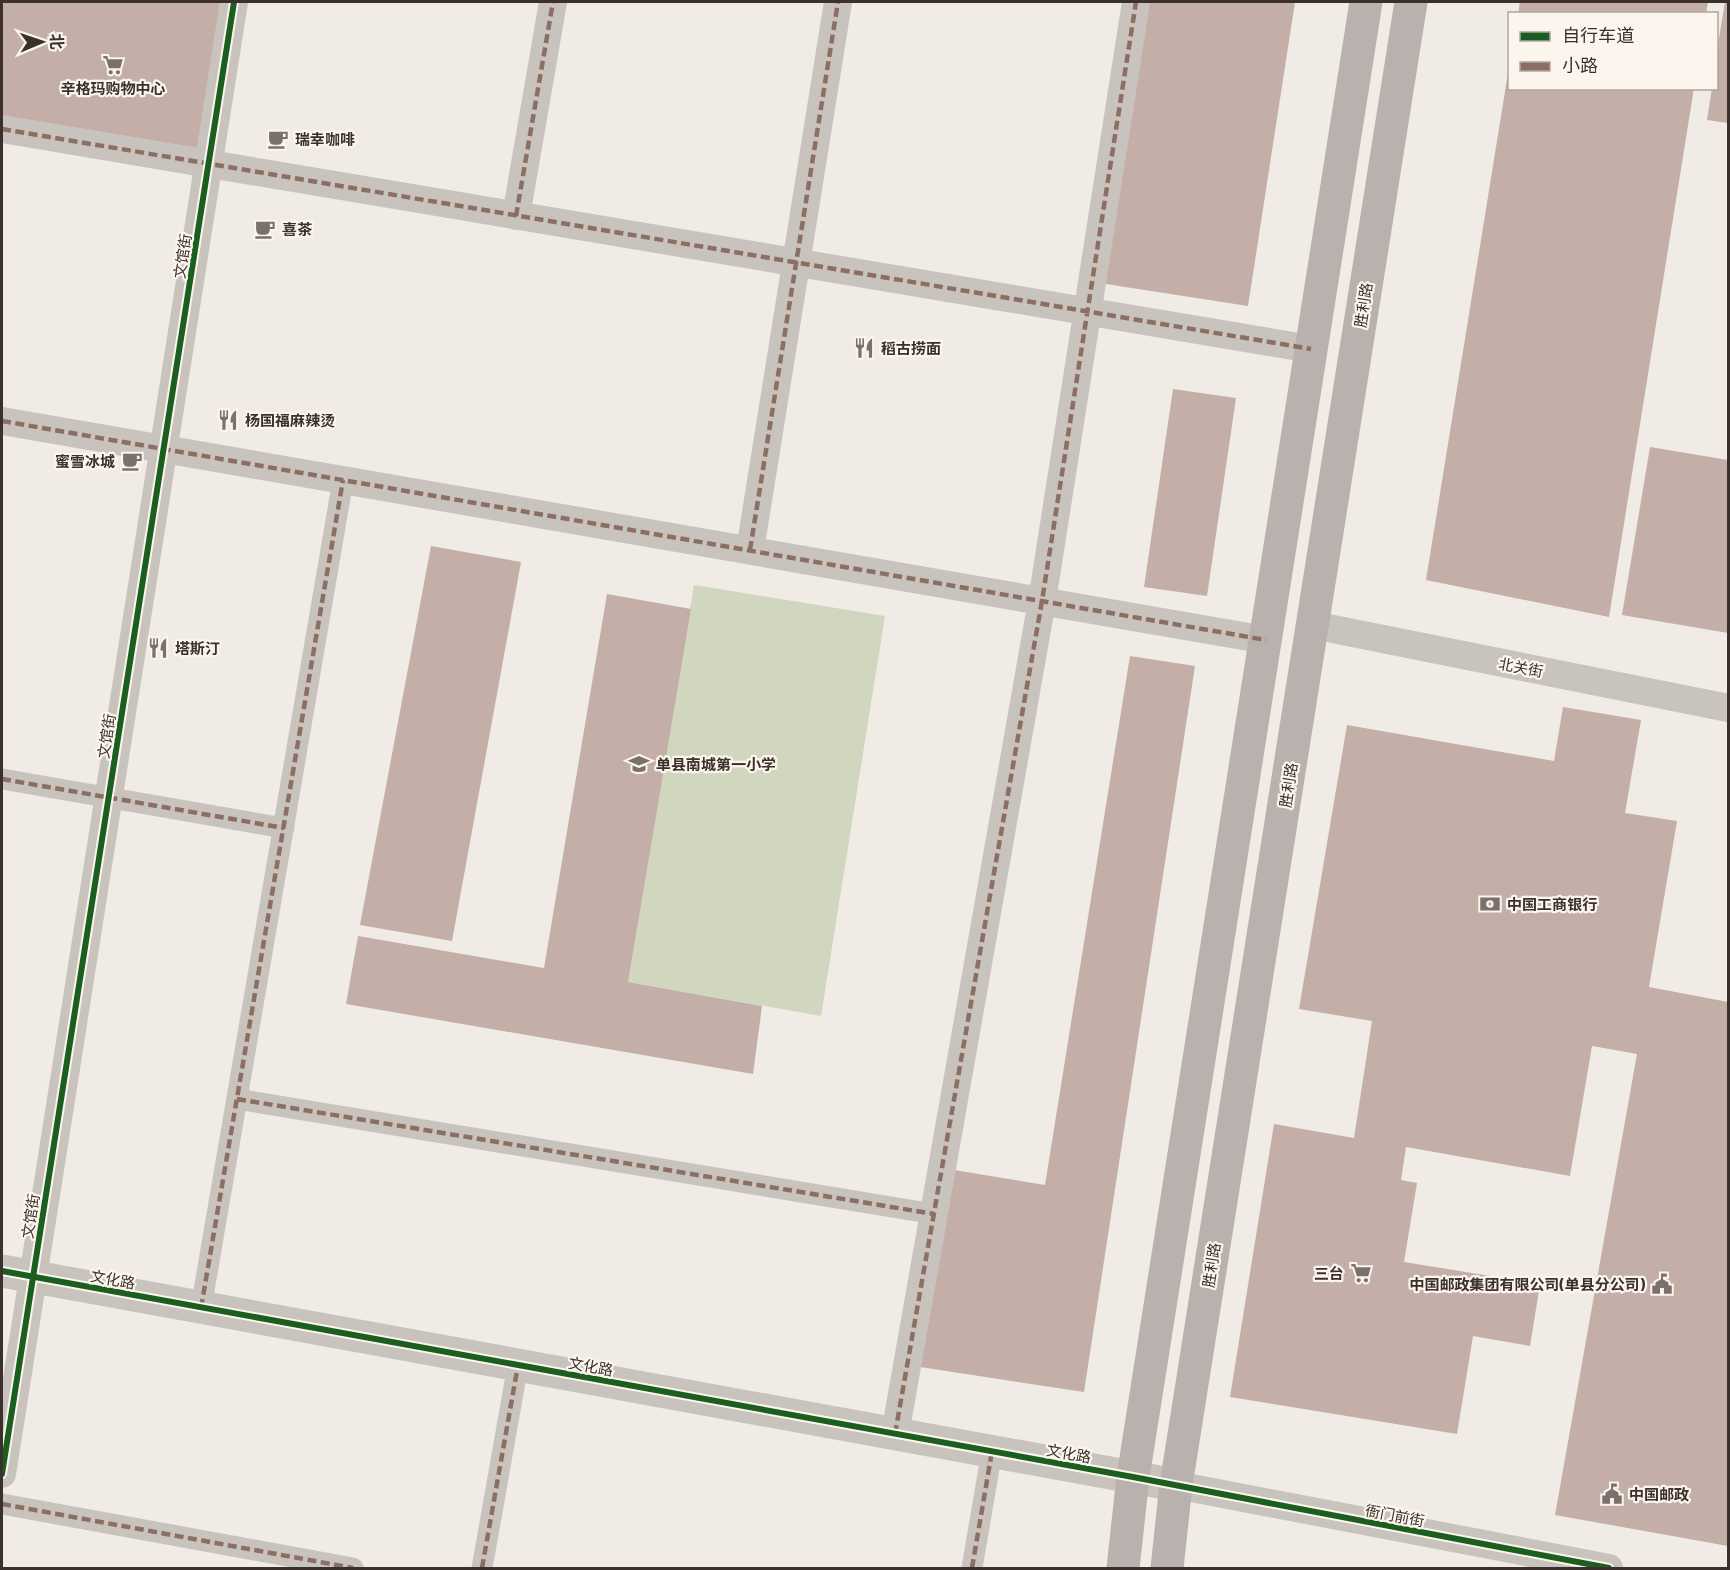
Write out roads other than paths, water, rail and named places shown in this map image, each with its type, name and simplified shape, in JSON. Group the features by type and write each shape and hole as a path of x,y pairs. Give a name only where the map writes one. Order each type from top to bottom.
{"main road":[{"path":"1123,1569 1133,1477 1366,2"},
{"name":"胜利路","path":"1167,1569 1176,1485 1411,2"}],"street":[{"name":"文馆街","path":"2,1474 234,2"},
{"path":"516,216 554,2"},
{"path":"750,550 838,2"},
{"path":"895,1434 1042,601 1136,2"},
{"path":"2,129 1311,349"},
{"path":"2,421 1266,639"},
{"path":"201,1308 343,480"},
{"name":"北关街","path":"1313,625 1728,708"},
{"path":"2,779 284,828"},
{"path":"237,1099 934,1214"},
{"name":"文化路","path":"2,1271 1176,1485"},
{"path":"482,1569 518,1365"},
{"path":"972,1569 992,1451"},
{"name":"衙门前街","path":"1176,1485 1609,1569"},
{"path":"2,1504 353,1569"}],"place":[{"name":"辛格玛购物中心","path":"113,65"},
{"name":"瑞幸咖啡","path":"278,139"},
{"name":"喜茶","path":"265,229"},
{"name":"稻古捞面","path":"864,348"},
{"name":"杨国福麻辣烫","path":"228,420"},
{"name":"蜜雪冰城","path":"132,461"},
{"name":"塔斯汀","path":"158,648"},
{"name":"单县南城第一小学","path":"639,764"},
{"name":"中国工商银行","path":"1490,904"},
{"name":"三台","path":"1361,1273"},
{"name":"中国邮政集团有限公司(单县分公司)","path":"1662,1284"},
{"name":"中国邮政","path":"1612,1494"}]}
